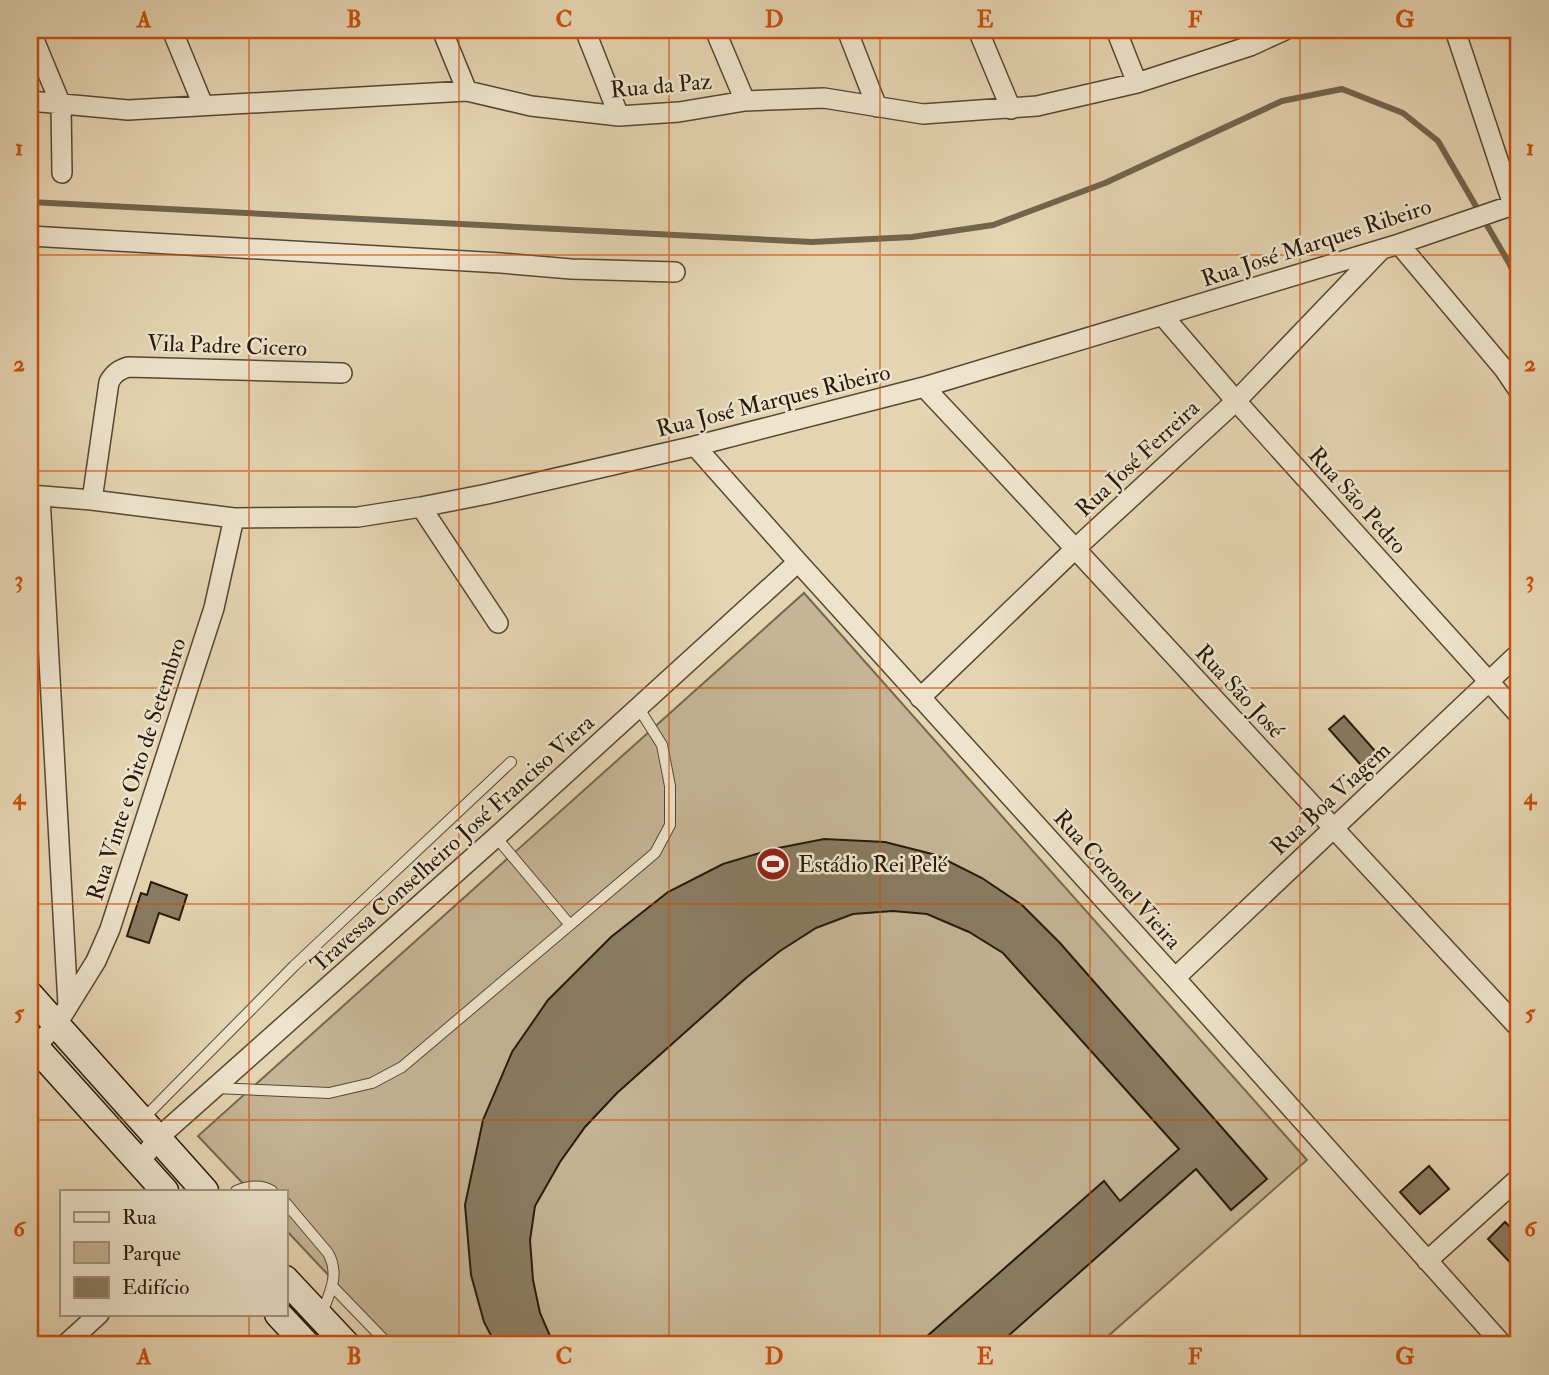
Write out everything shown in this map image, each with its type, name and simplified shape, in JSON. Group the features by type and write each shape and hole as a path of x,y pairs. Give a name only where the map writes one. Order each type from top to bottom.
{"main road":[{"path":"30,995 63,1015 150,1129 204,1190"},
{"path":"32,1047 165,1190"},
{"path":"287,1304 320,1317 347,1345"},
{"path":"287,1304 307,1345"}],"street":[{"path":"30,30 61,105 62,173"},
{"path":"172,30 203,105"},
{"path":"442,30 467,91"},
{"path":"585,30 619,116"},
{"path":"715,30 745,101"},
{"path":"847,30 877,107"},
{"path":"978,30 1011,109"},
{"path":"1116,30 1137,83"},
{"name":"Rua da Paz","path":"30,101 128,110 467,91 531,106 619,116 679,112 745,101 824,98 923,114 1037,106 1137,83 1247,38 1285,30"},
{"path":"1455,30 1514,205"},
{"name":"Rua José Marques Ribeiro","path":"35,495 234,518 358,517 421,507 695,446 924,387 1390,247 1514,205"},
{"path":"30,236 571,269 675,272"},
{"path":"1390,247 1504,369 1519,391"},
{"name":"Rua José Ferreira","path":"920,698 1076,548 1236,401 1390,247"},
{"name":"Rua São Pedro","path":"1163,316 1236,401 1519,715"},
{"name":"Vila Padre Cicero","path":"93,500 109,382 119,370 128,367 342,373"},
{"name":"Rua São José","path":"924,387 1519,1028"},
{"name":"Rua Coronel Vieira","path":"695,446 1503,1345"},
{"path":"35,495 63,1015"},
{"path":"421,507 498,623"},
{"name":"Rua Vinte e Oito de Setembro","path":"32,1047 63,1015 96,961 110,929 214,608 234,518"},
{"name":"Travessa Conselheiro José Franciso Viera","path":"140,1161 150,1129 215,1088 798,562"},
{"name":"Rua Boa Viagem","path":"1175,978 1519,653"},
{"path":"1427,1261 1519,1178"},
{"path":"65,1345 97,1316"}],"lane":[{"path":"215,1088 329,1093 372,1083 402,1067 655,853 670,825 670,786 662,745 638,708"},
{"path":"150,1129 294,966 511,762"},
{"path":"496,837 569,925"},
{"path":"239,1190 253,1186 271,1190"},
{"path":"287,1204 332,1260 333,1287 320,1317"},
{"path":"333,1287 389,1345"}],"green space":[{"name":"Estádio Rei Pelé","path":"804,593 1307,1160 1098,1345 394,1345 287,1231 287,1190 249,1190 198,1136"}],"building":[{"path":"1344,716 1383,760 1368,773 1329,729"},
{"path":"824,839 885,842 936,855 982,878 1022,905 1060,943 1267,1179 1231,1210 1196,1169 998,1345 917,1345 1104,1181 1120,1201 1179,1149 1003,953 969,932 927,914 893,911 853,914 816,928 780,951 746,978 617,1093 585,1127 560,1162 535,1206 530,1240 533,1280 540,1313 554,1345 496,1345 484,1322 471,1275 465,1205 483,1120 512,1052 548,1000 611,937 668,892 723,864 773,849"},
{"path":"151,882 187,895 179,920 159,913 149,943 127,936 141,893 147,895"},
{"path":"1429,1166 1449,1189 1420,1214 1400,1192"},
{"path":"1505,1222 1519,1236 1519,1272 1488,1239"}],"waterway":[{"path":"30,202 812,242 912,237 993,225 1105,183 1282,101 1342,89 1403,113 1438,141 1519,284"}],"place":[{"name":"Estádio Rei Pelé","path":"773,864"}]}
